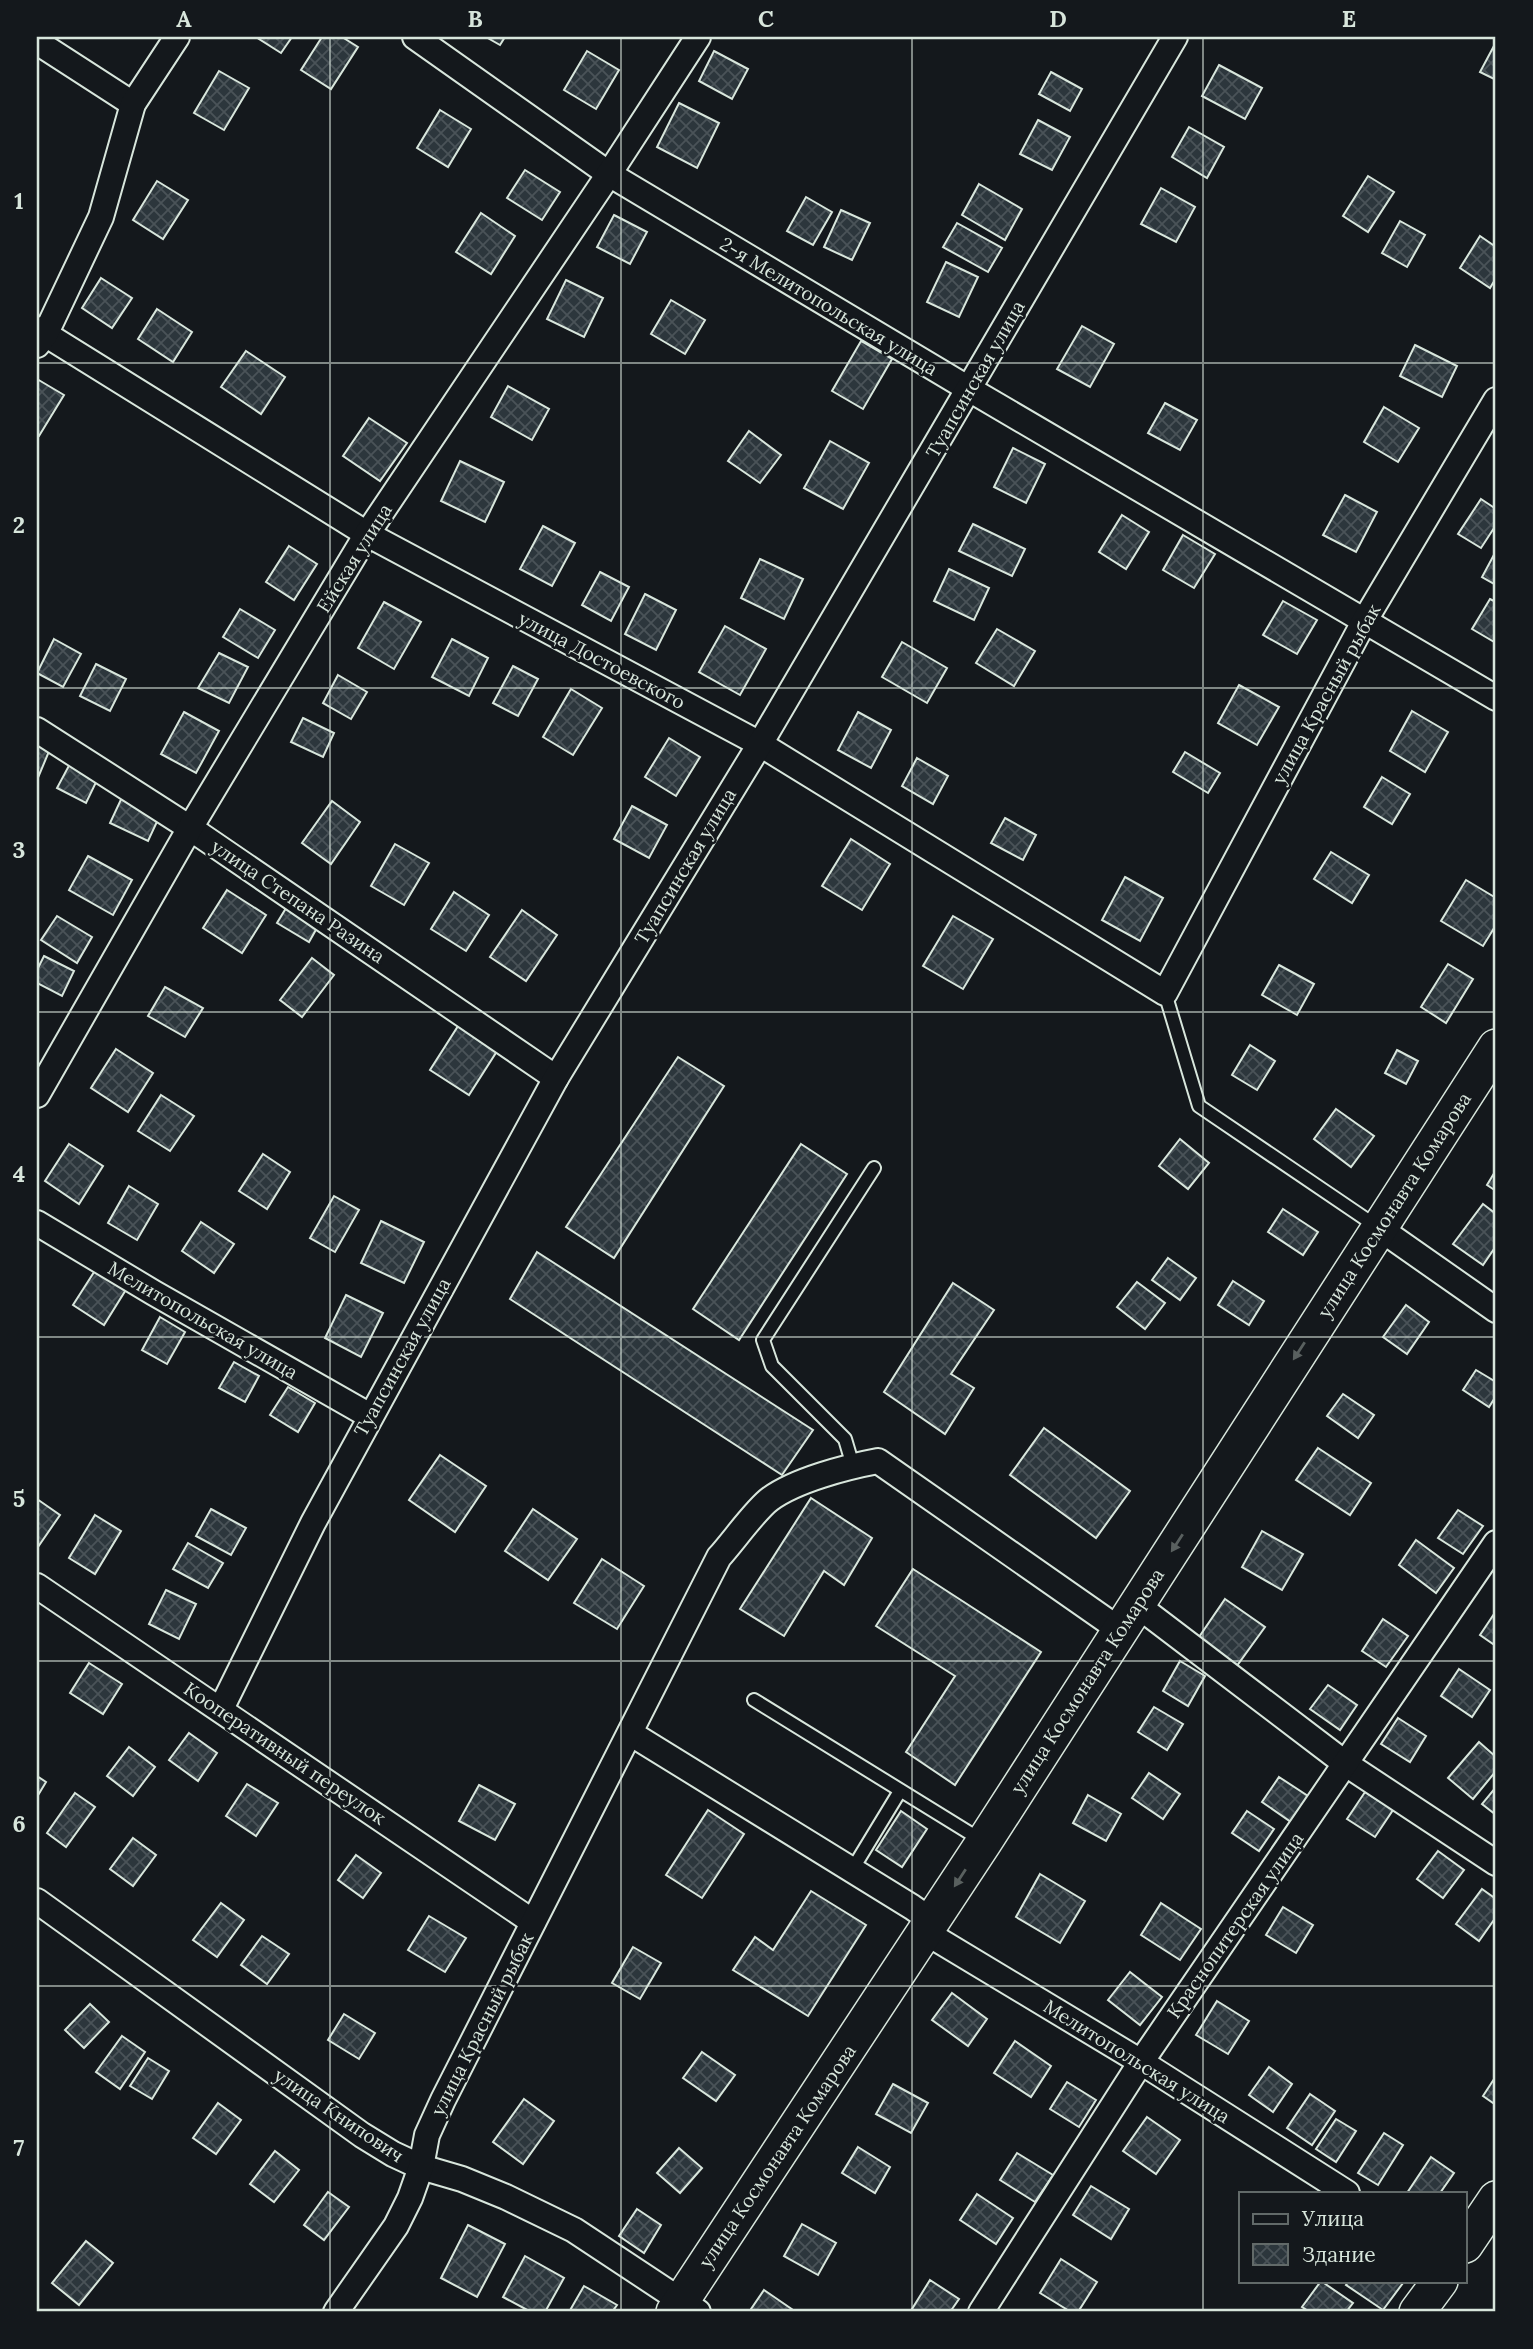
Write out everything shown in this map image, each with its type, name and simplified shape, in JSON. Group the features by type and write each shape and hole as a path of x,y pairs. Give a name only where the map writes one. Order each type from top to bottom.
{"main road":[{"name":"улица Космонавта Комарова","path":"684,2309 1496,1047"},
{"path":"1466,2244 1496,2199"},
{"path":"1417,2312 1439,2282"}],"street":[{"path":"40,336 101,217 133,104 177,37"},
{"name":"2-я Мелитопольская улица","path":"415,37 609,174 1496,698"},
{"name":"Ейская улица","path":"37,1095 190,828 367,534 698,37"},
{"name":"Туапсинская улица","path":"221,1709 313,1522 556,1077 760,744 1175,37"},
{"path":"37,42 133,104"},
{"name":"улица Достоевского","path":"40,336 367,534 760,744 1165,993"},
{"name":"улица Красный рыбак","path":"1165,993 1365,620 1496,400"},
{"name":"улица Степана Разина","path":"37,730 190,828 556,1077"},
{"name":"Мелитопольская улица","path":"37,1223 370,1416"},
{"path":"1379,1228 1496,1310"},
{"path":"853,1465 878,1461 1128,1618 1496,1863"},
{"name":"улица Красный рыбак","path":"336,2312 396,2226 410,2198 421,2167 427,2135 443,2100 719,1557 769,1500 799,1485 853,1465"},
{"name":"Краснопитерская улица","path":"981,2312 1141,2062 1496,1543"},
{"name":"Кооперативный переулок","path":"37,1586 534,1922"},
{"name":"Мелитопольская улица","path":"630,1733 852,1870 928,1927 1345,2192"},
{"name":"улица Книпович","path":"37,1901 362,2135 421,2167 506,2197 575,2230 684,2309"}],"lane":[{"path":"1165,993 1199,1107 1379,1228"},
{"path":"853,1465 845,1439 772,1366 763,1339 874,1168"},
{"path":"754,1700 984,1843"},
{"path":"852,1870 900,1791"}],"building":[{"path":"256,37 292,37 281,53"},
{"path":"322,37 342,37 358,47 331,89 301,70"},
{"path":"486,37 505,37 500,45"},
{"path":"1496,45 1496,80 1480,72"},
{"path":"587,51 619,70 596,109 564,90"},
{"path":"714,51 748,69 732,99 699,81"},
{"path":"1219,65 1262,88 1245,119 1202,96"},
{"path":"219,71 249,88 224,130 194,113"},
{"path":"1051,72 1082,89 1070,111 1039,94"},
{"path":"679,103 719,123 697,168 657,147"},
{"path":"440,110 471,129 448,167 417,148"},
{"path":"1038,120 1070,137 1052,170 1020,154"},
{"path":"1189,127 1224,147 1207,178 1172,157"},
{"path":"525,170 560,192 542,220 507,198"},
{"path":"1368,176 1394,192 1368,232 1343,216"},
{"path":"157,181 188,200 163,239 133,220"},
{"path":"979,184 1022,209 1005,240 962,215"},
{"path":"1161,188 1195,207 1176,242 1141,224"},
{"path":"806,197 832,212 813,245 787,231"},
{"path":"841,210 870,223 852,260 824,247"},
{"path":"481,213 515,236 491,274 456,252"},
{"path":"614,215 647,232 630,264 597,247"},
{"path":"1400,221 1425,235 1407,267 1382,253"},
{"path":"957,223 1002,248 988,272 943,247"},
{"path":"1480,236 1496,247 1496,278 1490,288 1460,268"},
{"path":"946,262 978,277 959,317 927,302"},
{"path":"101,278 132,298 112,328 82,308"},
{"path":"566,280 603,298 584,337 547,319"},
{"path":"671,300 705,320 685,354 651,334"},
{"path":"157,309 192,332 173,362 138,339"},
{"path":"1082,326 1114,344 1090,387 1057,369"},
{"path":"861,341 892,359 863,409 832,391"},
{"path":"1415,345 1457,366 1442,397 1400,376"},
{"path":"246,351 285,377 261,414 221,387"},
{"path":"37,379 64,395 39,436 37,435"},
{"path":"508,386 549,409 532,440 491,417"},
{"path":"1165,403 1197,420 1180,450 1148,433"},
{"path":"1384,407 1419,428 1398,462 1364,442"},
{"path":"369,418 407,443 380,481 343,456"},
{"path":"749,431 781,455 760,483 728,461"},
{"path":"830,441 869,463 843,509 804,488"},
{"path":"1013,448 1045,464 1026,503 994,487"},
{"path":"460,461 504,482 485,522 441,501"},
{"path":"1345,495 1377,512 1356,552 1323,535"},
{"path":"1481,499 1496,509 1496,525 1481,548 1458,534"},
{"path":"1122,515 1149,532 1126,569 1099,552"},
{"path":"973,524 1025,549 1012,576 959,551"},
{"path":"543,526 575,543 552,586 520,569"},
{"path":"1183,535 1215,554 1194,588 1163,570"},
{"path":"289,546 317,564 294,600 266,582"},
{"path":"1496,551 1496,585 1482,577"},
{"path":"760,559 803,579 784,619 741,598"},
{"path":"949,569 989,588 974,620 934,601"},
{"path":"600,572 629,587 611,621 582,605"},
{"path":"645,594 676,610 656,650 625,634"},
{"path":"1490,599 1496,602 1496,643 1472,629"},
{"path":"1283,601 1317,620 1297,654 1263,635"},
{"path":"384,602 421,622 394,669 358,648"},
{"path":"240,609 275,630 258,658 223,637"},
{"path":"725,626 766,649 740,695 699,672"},
{"path":"997,629 1035,651 1014,686 976,663"},
{"path":"54,639 81,654 63,687 37,673"},
{"path":"452,639 488,658 469,696 432,677"},
{"path":"902,642 947,668 927,703 882,677"},
{"path":"219,653 248,667 229,703 198,688"},
{"path":"96,664 126,679 110,711 80,696"},
{"path":"513,666 538,679 518,716 493,703"},
{"path":"338,675 367,692 351,719 323,703"},
{"path":"1239,685 1279,707 1257,745 1218,723"},
{"path":"571,689 602,708 573,755 543,737"},
{"path":"1412,711 1448,732 1425,772 1390,751"},
{"path":"184,712 219,731 196,773 161,754"},
{"path":"858,712 891,730 871,768 838,750"},
{"path":"303,718 334,733 323,757 291,742"},
{"path":"669,738 700,757 676,796 645,777"},
{"path":"37,743 50,749 37,780"},
{"path":"1185,752 1220,773 1208,793 1173,772"},
{"path":"917,758 948,776 933,804 902,786"},
{"path":"72,760 100,774 86,803 57,788"},
{"path":"1382,777 1410,794 1392,824 1364,807"},
{"path":"124,793 162,811 148,841 110,823"},
{"path":"332,801 360,822 331,864 302,843"},
{"path":"632,806 667,825 649,858 614,839"},
{"path":"1005,818 1036,835 1023,860 991,843"},
{"path":"851,839 890,864 862,910 822,886"},
{"path":"395,844 429,863 404,905 371,886"},
{"path":"1331,852 1369,875 1352,903 1314,879"},
{"path":"88,856 132,880 113,915 69,890"},
{"path":"1125,877 1163,898 1140,941 1102,920"},
{"path":"1466,880 1496,898 1496,925 1483,946 1441,921"},
{"path":"227,890 266,915 242,953 203,928"},
{"path":"454,892 489,915 466,951 431,929"},
{"path":"291,900 322,919 309,942 277,923"},
{"path":"522,910 557,935 526,981 490,957"},
{"path":"57,916 92,937 77,963 41,940"},
{"path":"953,916 993,939 963,989 923,966"},
{"path":"44,956 74,971 62,996 37,983 37,970"},
{"path":"312,958 334,975 302,1017 280,1000"},
{"path":"1448,964 1473,979 1446,1023 1421,1007"},
{"path":"1279,965 1314,984 1297,1015 1262,995"},
{"path":"165,987 203,1008 185,1037 148,1016"},
{"path":"460,1023 499,1048 469,1095 430,1070"},
{"path":"1250,1045 1275,1061 1257,1090 1232,1075"},
{"path":"116,1049 153,1073 128,1112 91,1088"},
{"path":"1397,1050 1418,1061 1406,1084 1385,1073"},
{"path":"678,1057 724,1086 614,1258 566,1227"},
{"path":"161,1095 194,1116 170,1151 138,1131"},
{"path":"1336,1109 1374,1136 1351,1167 1314,1139"},
{"path":"1180,1139 1209,1163 1188,1189 1159,1166"},
{"path":"69,1144 103,1166 79,1204 45,1181"},
{"path":"801,1144 847,1174 739,1340 693,1309"},
{"path":"263,1154 290,1172 267,1209 239,1191"},
{"path":"1496,1170 1496,1191 1487,1185"},
{"path":"129,1186 158,1204 137,1240 108,1223"},
{"path":"334,1196 359,1210 335,1252 310,1238"},
{"path":"1483,1204 1496,1214 1496,1246 1483,1265 1453,1244"},
{"path":"1283,1209 1318,1232 1303,1255 1268,1232"},
{"path":"381,1221 424,1242 404,1283 361,1263"},
{"path":"201,1222 234,1244 214,1273 182,1251"},
{"path":"537,1252 813,1430 782,1475 510,1299"},
{"path":"1168,1258 1196,1278 1180,1300 1152,1280"},
{"path":"96,1269 127,1288 104,1325 73,1305"},
{"path":"1233,1281 1264,1301 1249,1325 1218,1305"},
{"path":"1137,1282 1165,1303 1145,1329 1117,1307"},
{"path":"953,1283 994,1310 951,1374 974,1388 945,1434 884,1392"},
{"path":"346,1295 383,1313 361,1357 325,1338"},
{"path":"1406,1305 1429,1322 1407,1354 1383,1337"},
{"path":"160,1317 185,1332 167,1364 142,1350"},
{"path":"234,1362 259,1376 245,1402 219,1388"},
{"path":"1476,1370 1496,1382 1496,1396 1489,1407 1463,1390"},
{"path":"288,1387 315,1403 298,1432 270,1415"},
{"path":"1343,1394 1374,1415 1358,1438 1327,1416"},
{"path":"1044,1428 1130,1491 1096,1538 1010,1475"},
{"path":"1318,1448 1371,1483 1350,1515 1296,1480"},
{"path":"440,1455 486,1486 455,1532 409,1500"},
{"path":"811,1498 872,1538 844,1585 824,1571 784,1636 740,1609"},
{"path":"37,1499 60,1515 38,1547 37,1546"},
{"path":"211,1509 246,1528 231,1555 196,1536"},
{"path":"533,1509 577,1539 548,1580 505,1551"},
{"path":"1458,1510 1483,1526 1463,1554 1438,1538"},
{"path":"95,1515 121,1531 95,1574 69,1558"},
{"path":"1262,1531 1303,1554 1282,1590 1242,1567"},
{"path":"1416,1540 1454,1568 1436,1593 1399,1565"},
{"path":"188,1543 223,1563 208,1588 173,1569"},
{"path":"602,1559 644,1586 617,1629 574,1603"},
{"path":"913,1569 1041,1652 955,1785 906,1752 955,1676 876,1626"},
{"path":"166,1590 196,1604 179,1639 149,1624"},
{"path":"1225,1599 1265,1627 1236,1667 1197,1640"},
{"path":"1496,1611 1496,1646 1480,1635"},
{"path":"1383,1619 1408,1636 1386,1667 1362,1651"},
{"path":"1180,1661 1205,1676 1188,1706 1163,1691"},
{"path":"89,1663 122,1684 103,1714 70,1693"},
{"path":"1459,1669 1490,1690 1472,1717 1441,1696"},
{"path":"1328,1685 1357,1705 1340,1730 1310,1709"},
{"path":"1154,1707 1183,1724 1167,1750 1138,1732"},
{"path":"1398,1718 1426,1736 1410,1762 1381,1744"},
{"path":"189,1733 217,1753 198,1781 169,1760"},
{"path":"1479,1742 1496,1757 1496,1771 1473,1799 1448,1778"},
{"path":"129,1747 155,1767 133,1796 107,1776"},
{"path":"1149,1773 1180,1794 1163,1819 1132,1798"},
{"path":"37,1776 46,1782 37,1797"},
{"path":"1279,1777 1308,1796 1291,1822 1262,1802"},
{"path":"247,1784 278,1803 256,1836 226,1816"},
{"path":"479,1785 515,1804 495,1840 459,1821"},
{"path":"1496,1787 1496,1815 1482,1804"},
{"path":"1365,1792 1393,1810 1375,1837 1347,1819"},
{"path":"75,1793 95,1807 66,1847 47,1833"},
{"path":"1088,1795 1121,1814 1106,1841 1073,1823"},
{"path":"708,1810 744,1834 702,1898 666,1875"},
{"path":"901,1811 927,1829 902,1867 876,1850"},
{"path":"1247,1811 1274,1829 1259,1851 1232,1833"},
{"path":"133,1838 156,1855 133,1886 110,1869"},
{"path":"1438,1851 1464,1870 1443,1898 1417,1879"},
{"path":"356,1855 381,1873 363,1898 338,1880"},
{"path":"1040,1874 1085,1901 1060,1943 1016,1917"},
{"path":"1482,1889 1496,1899 1496,1917 1479,1941 1456,1924"},
{"path":"811,1891 866,1925 808,2016 733,1970 755,1937 773,1950"},
{"path":"221,1903 244,1920 217,1957 193,1940"},
{"path":"1161,1903 1201,1929 1180,1960 1141,1935"},
{"path":"1283,1907 1313,1925 1296,1953 1266,1935"},
{"path":"429,1916 466,1938 445,1972 408,1950"},
{"path":"262,1936 289,1954 267,1984 241,1965"},
{"path":"633,1947 661,1963 640,1999 612,1983"},
{"path":"1130,1972 1162,1997 1140,2025 1108,2000"},
{"path":"952,1993 987,2019 968,2046 932,2020"},
{"path":"1217,2001 1249,2021 1228,2054 1196,2035"},
{"path":"90,2004 109,2022 84,2048 65,2030"},
{"path":"344,2014 375,2033 359,2059 328,2040"},
{"path":"122,2036 145,2052 120,2089 96,2072"},
{"path":"1015,2041 1051,2066 1031,2097 994,2073"},
{"path":"702,2052 735,2075 716,2101 683,2078"},
{"path":"148,2058 169,2071 152,2099 130,2086"},
{"path":"1269,2067 1292,2084 1273,2112 1249,2095"},
{"path":"1496,2076 1496,2105 1483,2096"},
{"path":"1067,2082 1096,2100 1079,2127 1050,2109"},
{"path":"893,2084 928,2103 911,2133 876,2114"},
{"path":"1310,2094 1335,2111 1312,2145 1287,2128"},
{"path":"524,2099 554,2121 523,2164 493,2142"},
{"path":"218,2103 241,2120 216,2154 193,2138"},
{"path":"1147,2117 1180,2140 1156,2174 1123,2151"},
{"path":"1336,2119 1356,2131 1336,2162 1316,2149"},
{"path":"1384,2133 1403,2145 1378,2185 1358,2173"},
{"path":"858,2147 890,2167 875,2193 842,2173"},
{"path":"679,2148 702,2168 680,2193 657,2173"},
{"path":"275,2151 299,2170 274,2202 250,2184"},
{"path":"1017,2153 1053,2175 1035,2202 1000,2180"},
{"path":"1431,2157 1454,2173 1441,2192 1408,2192"},
{"path":"1091,2186 1129,2209 1111,2239 1073,2215"},
{"path":"328,2192 349,2207 324,2240 304,2225"},
{"path":"977,2194 1013,2218 996,2244 960,2220"},
{"path":"637,2209 661,2225 644,2253 619,2236"},
{"path":"802,2224 836,2243 818,2275 784,2256"},
{"path":"468,2225 505,2244 477,2297 441,2278"},
{"path":"86,2241 113,2263 79,2305 52,2283"},
{"path":"525,2256 564,2278 545,2312 531,2312 503,2297"},
{"path":"1061,2259 1097,2282 1078,2312 1071,2312 1040,2293"},
{"path":"930,2280 959,2299 950,2312 917,2312 912,2309"},
{"path":"1320,2282 1353,2303 1346,2312 1310,2312 1302,2307"},
{"path":"1348,2282 1403,2283 1383,2310 1346,2285"},
{"path":"584,2286 617,2305 612,2312 569,2312"},
{"path":"764,2290 796,2312 749,2312"}]}
